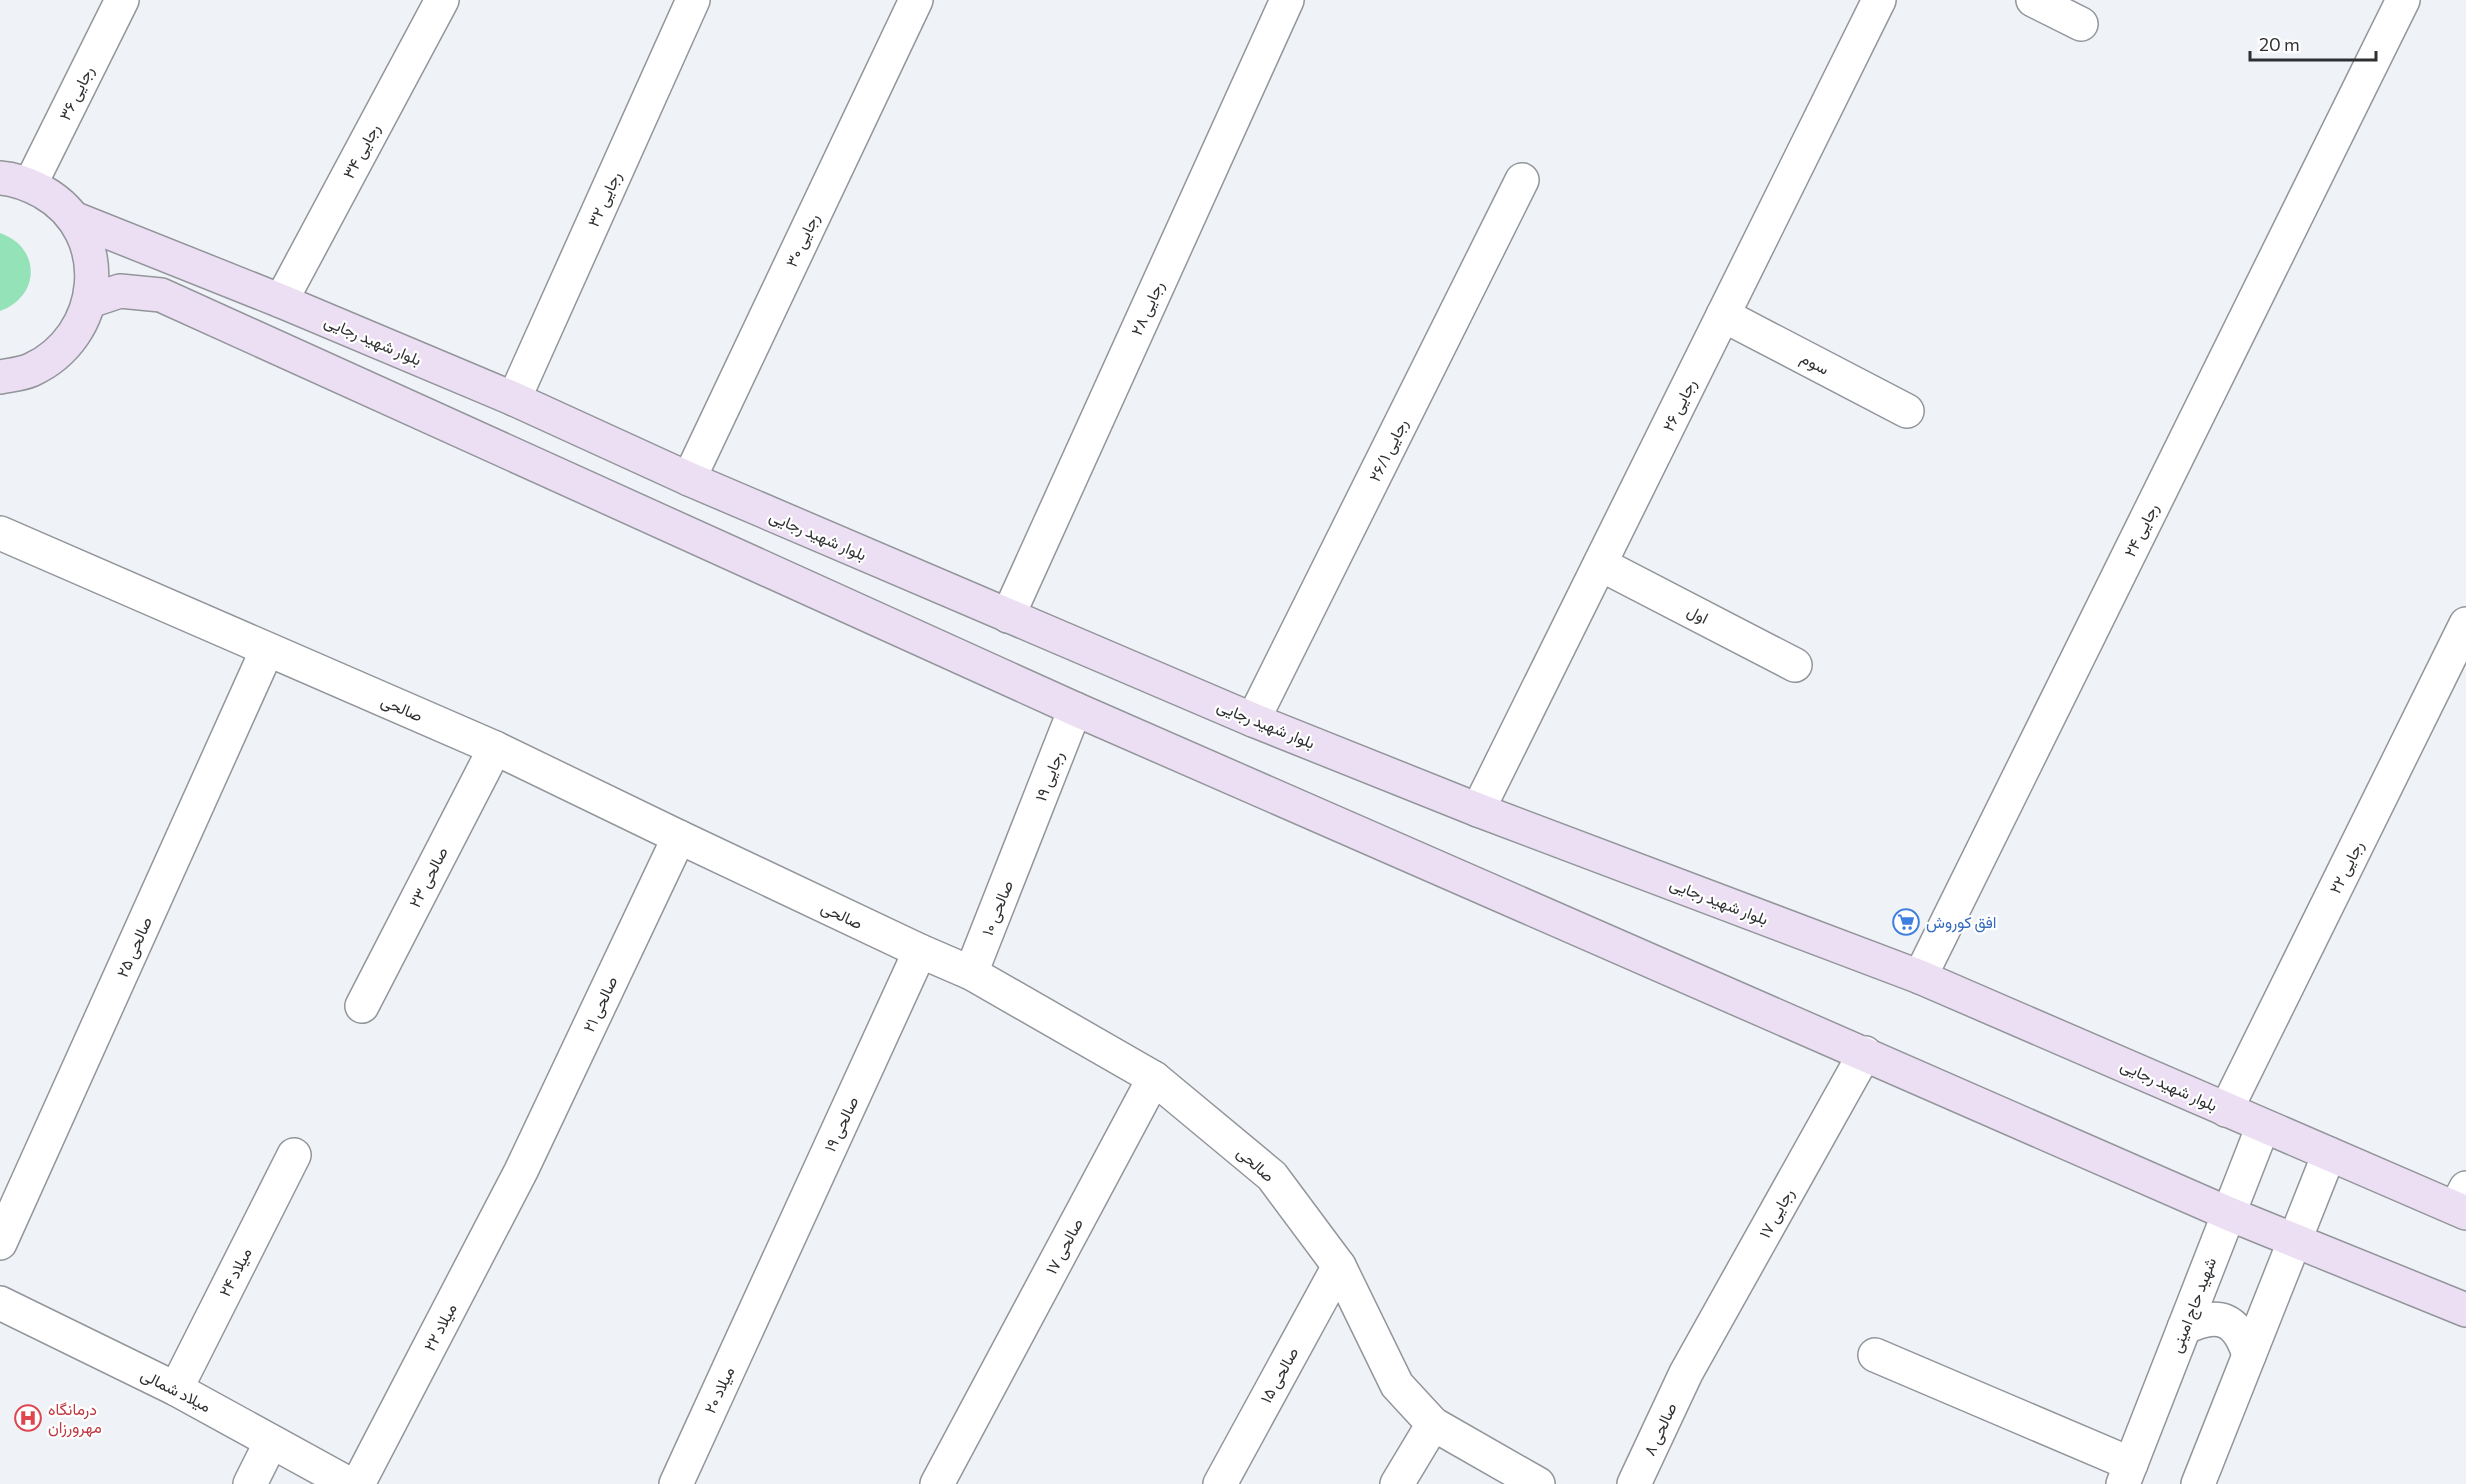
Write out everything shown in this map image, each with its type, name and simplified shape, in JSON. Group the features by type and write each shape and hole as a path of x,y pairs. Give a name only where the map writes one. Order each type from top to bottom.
{"main road":[{"path":"0,377 30,371 57,354 78,330 90,301 92,269 86,242 73,218 54,198 15,182"},
{"name":"بلوار شهید رجایی","path":"73,218 281,301 514,399 689,479 1253,720 1478,810 1920,977 2329,1154 2462,1203"},
{"path":"90,301 120,291 161,295 1075,709 2228,1213 2466,1310"}],"street":[{"name":"رجایی ۳۶","path":"15,182 122,0"},
{"name":"رجایی ۳۴","path":"281,301 442,0"},
{"name":"رجایی ۳۲","path":"514,399 693,0"},
{"name":"رجایی ۳۰","path":"689,479 916,0"},
{"name":"رجایی ۲۸","path":"1008,616 1287,0"},
{"name":"رجایی ۲۶","path":"1478,810 1879,0"},
{"path":"2033,0 2081,24"},
{"name":"رجایی ۲۴","path":"1920,977 2403,0"},
{"name":"رجایی ۲۶/۱","path":"1253,720 1522,180"},
{"name":"سوم","path":"1723,315 1906,411"},
{"name":"صالحی","path":"0,534 495,748 920,951 971,973 1154,1078 1272,1176 1339,1266 1396,1385 1433,1424 1538,1484"},
{"name":"اول","path":"1600,564 1795,665"},
{"name":"رجایی ۲۲","path":"2226,1110 2466,624"},
{"name":"صالحی ۲۵","path":"0,1243 267,650"},
{"name":"رجایی ۱۹","path":"1023,844 1075,709"},
{"name":"صالحی ۲۳","path":"362,1006 495,748"},
{"name":"صالحی ۲۱","path":"521,1171 679,837"},
{"name":"صالحی ۱۰","path":"971,973 1023,844"},
{"name":"صالحی ۱۹","path":"762,1296 920,951"},
{"name":"رجایی ۱۷","path":"1686,1373 1865,1053"},
{"name":"صالحی ۱۷","path":"937,1484 1154,1078"},
{"name":"شهید حاج امینی","path":"2127,1474 2263,1126"},
{"path":"2198,1484 2329,1154"},
{"name":"میلاد ۲۴","path":"176,1389 294,1155"},
{"name":"میلاد ۲۲","path":"358,1484 521,1171"},
{"name":"صالحی ۱۵","path":"1220,1484 1339,1266"},
{"name":"میلاد ۲۰","path":"675,1484 762,1296"},
{"name":"میلاد شمالی","path":"0,1304 176,1389 349,1484"},
{"path":"2184,1328 2204,1319 2225,1321 2242,1335 2249,1355"},
{"path":"1875,1355 2127,1474"},
{"name":"صالحی ۸","path":"1634,1484 1686,1373"},
{"path":"1397,1484 1433,1424"},
{"path":"250,1484 271,1442"}],"green space":[{"path":"0,233 23,249 29,260 31,272 29,283 23,294 13,304 0,311"}],"place":[{"name":"افق کوروش","path":"1906,922"},
{"name":"درمانگاه مهرورزان","path":"28,1418"}]}
